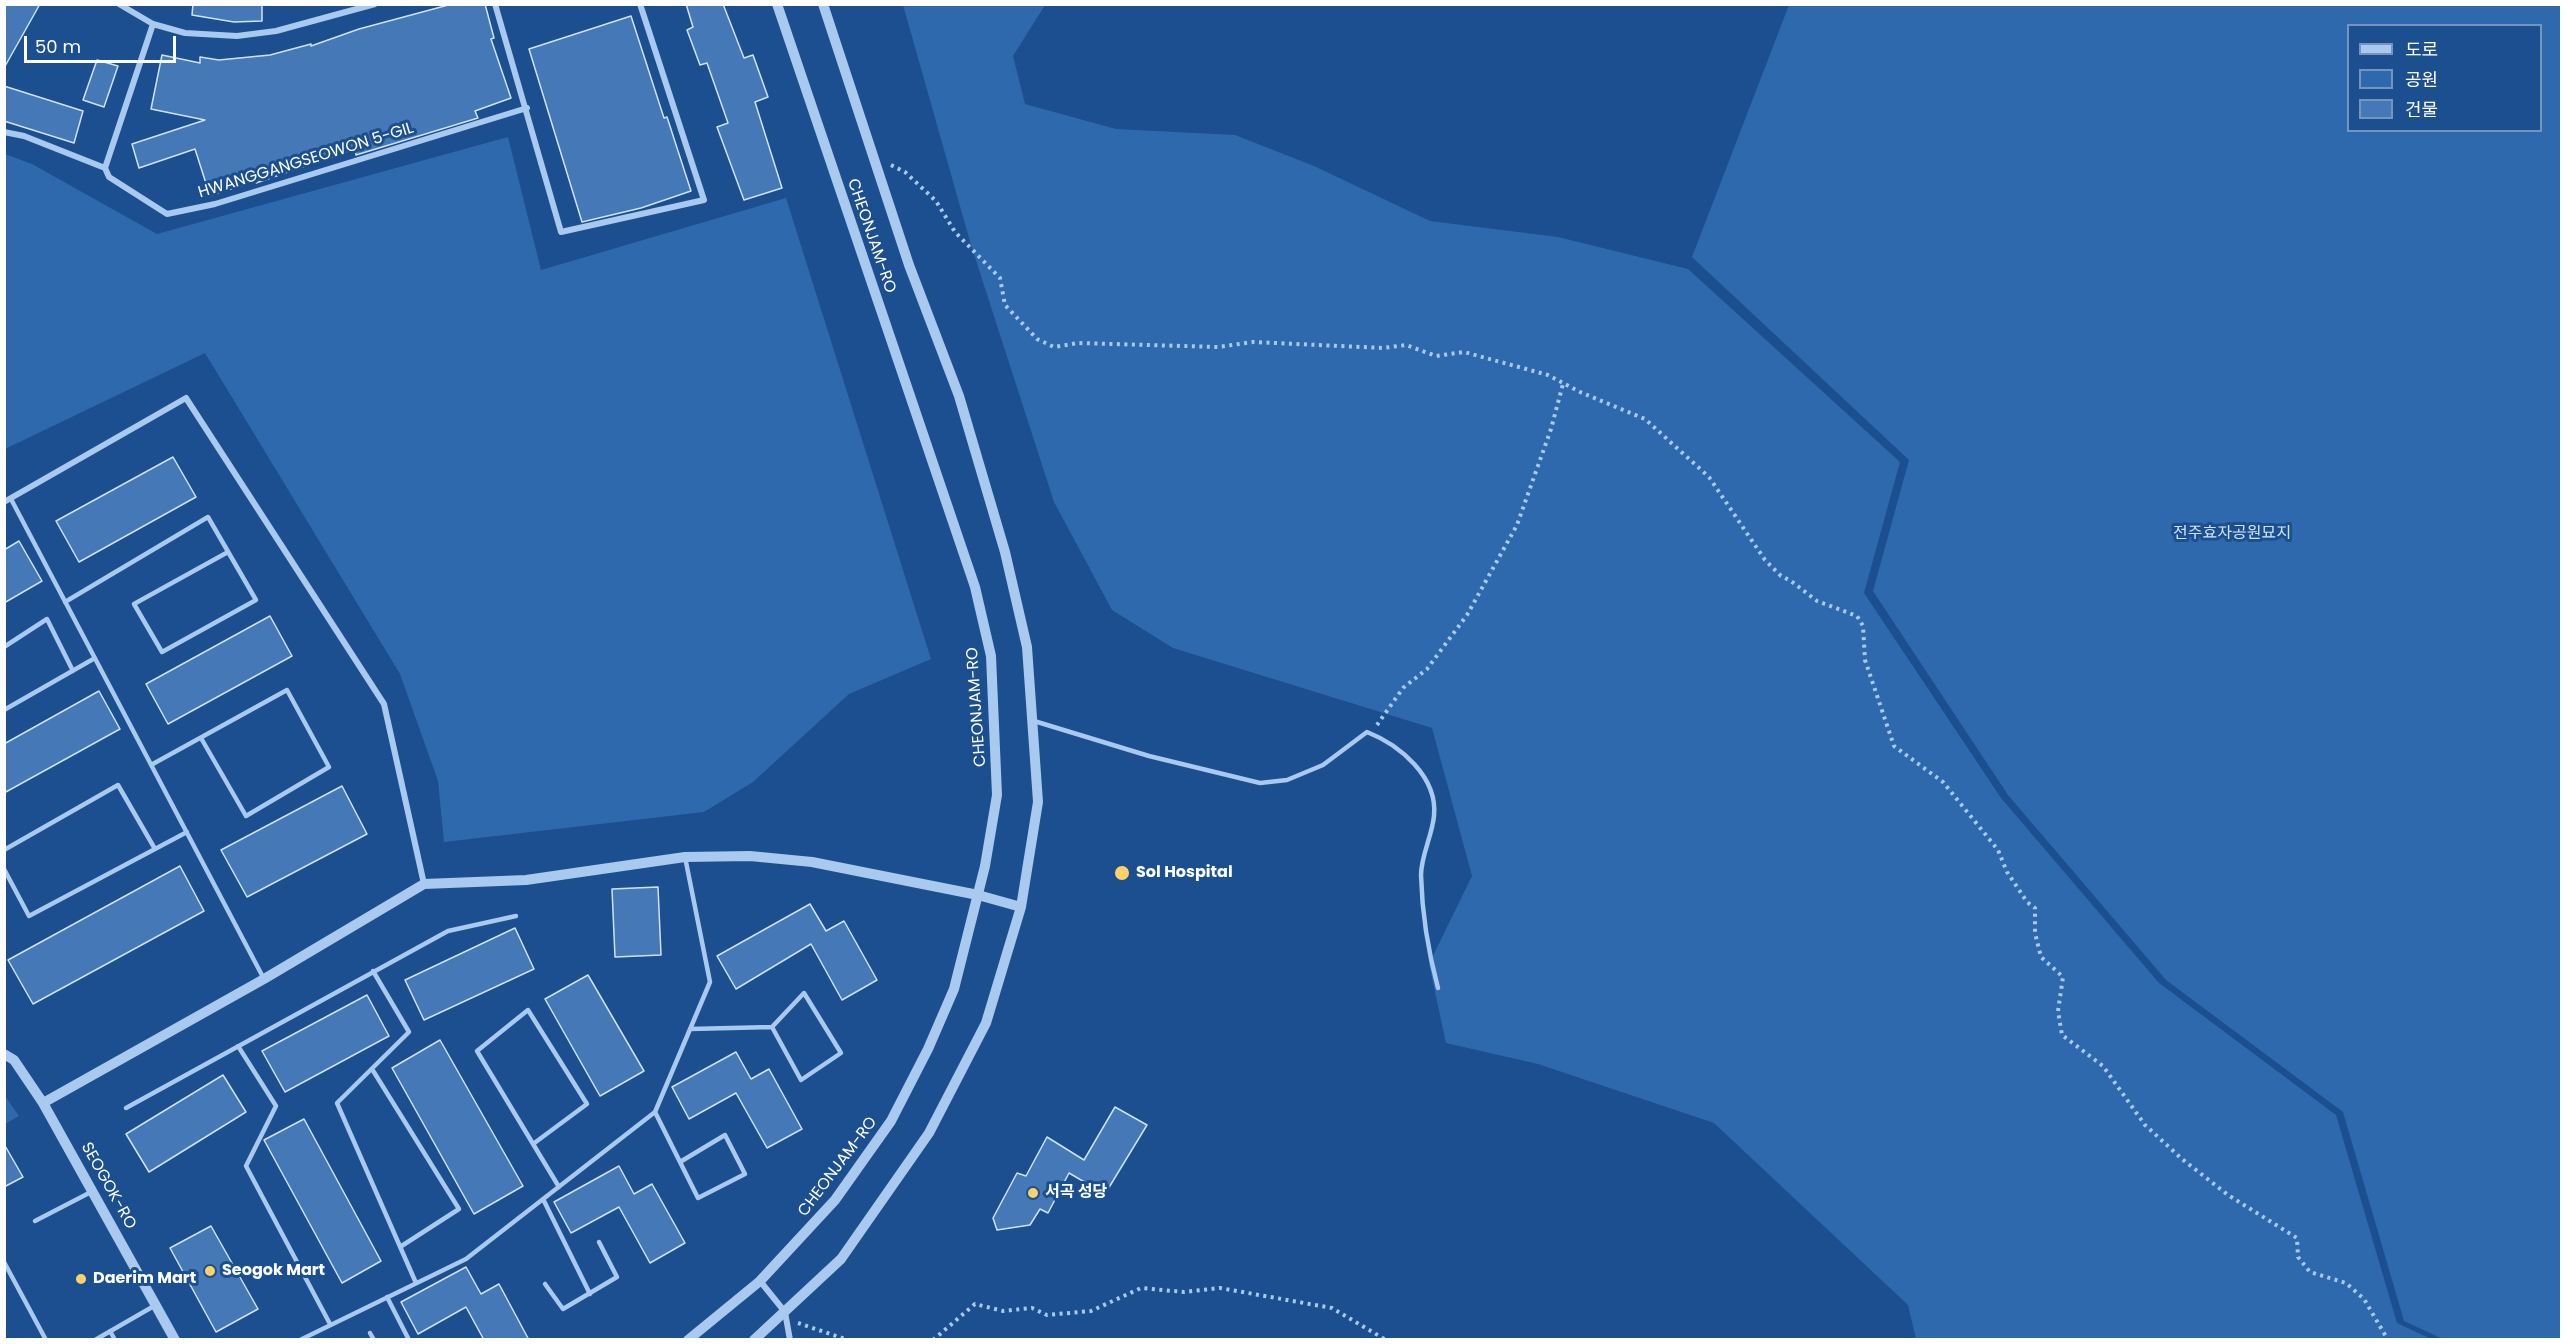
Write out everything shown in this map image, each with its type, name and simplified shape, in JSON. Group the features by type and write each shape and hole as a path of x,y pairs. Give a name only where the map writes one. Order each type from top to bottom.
{"street":[{"path":"119,4 153,24 185,33 237,36 276,31 375,4"},
{"path":"495,4 527,108 561,232 704,200 640,4"},
{"name":"CHEONJAM-RO","path":"688,1340 760,1281 835,1200 891,1121 928,1049 954,989 978,894 997,795 996,717 991,656 975,587 777,4"},
{"name":"CHEONJAM-RO","path":"754,1340 786,1316 841,1259 929,1133 986,1023 1022,907 1038,802 1027,647 1005,552 959,396 909,265 824,4"},
{"path":"105,168 153,24"},
{"name":"HWANGGANGSEOWON 5-GIL","path":"4,132 24,136 105,168 109,177 167,214 215,204 527,108"},
{"path":"8,501 186,398 384,704 424,884"},
{"path":"44,1102 264,979 424,884 526,880 685,857 750,856 812,862 978,894 1022,907"},
{"name":"SEOGOK-RO","path":"4,1054 14,1060 44,1102 175,1340"},
{"path":"760,1281 786,1316 789,1340"}],"lane":[{"path":"8,501 65,602 264,979"},
{"path":"65,602 207,517 228,552 256,600 162,652 134,604 228,552"},
{"path":"4,647 47,619 73,671"},
{"path":"4,710 94,658"},
{"path":"151,765 287,690 329,768 246,816 201,738"},
{"path":"1034,721 1149,756 1260,783 1287,780 1323,765 1367,732 1406,754 1430,787 1434,815 1421,872 1427,949 1438,988"},
{"path":"4,850 118,785 155,849"},
{"path":"4,869 29,916 187,832"},
{"path":"300,1340 466,1259 655,1112 710,982 685,857"},
{"path":"126,1108 448,931 516,916"},
{"path":"373,971 409,1032 337,1103 416,1283"},
{"path":"690,1029 772,1027 804,993 841,1053 801,1080 772,1027"},
{"path":"533,1144 587,1104 528,1010 477,1052 558,1187"},
{"path":"238,1046 276,1106 246,1166 330,1324"},
{"path":"372,1069 459,1209 400,1247"},
{"path":"655,1112 680,1162 698,1198 745,1174 725,1135 680,1162"},
{"path":"35,1221 94,1190"},
{"path":"543,1199 590,1294"},
{"path":"545,1284 563,1309 617,1277 599,1242"},
{"path":"4,1263 46,1340"},
{"path":"387,1297 409,1340"},
{"path":"95,1340 157,1305"},
{"path":"110,1331 115,1340"},
{"path":"370,1333 374,1340"}],"path":[{"path":"876,158 905,171 936,201 955,232 1000,278 1005,305 1037,339 1054,347 1078,344 1218,347 1253,342 1383,348 1406,345 1436,356 1464,352 1548,375 1563,384 1645,419 1709,477 1765,560 1781,576 1817,601 1857,616 1863,626 1865,660 1894,746 1943,782 1998,850 2007,872 2027,902 2035,908 2036,933 2041,957 2063,977 2058,1011 2062,1035 2103,1066 2145,1125 2182,1159 2228,1195 2297,1238 2298,1257 2310,1272 2346,1283 2364,1299 2388,1340"},
{"path":"1376,726 1403,688 1427,669 1467,615 1518,525 1551,429 1563,384"},
{"path":"933,1340 975,1304 1003,1311 1032,1308 1047,1315 1091,1311 1141,1288 1184,1292 1220,1288 1332,1308 1386,1340"},
{"path":"786,1316 848,1340"}],"green space":[{"path":"903,5 1045,5 1013,56 1025,104 1116,129 1235,135 1314,166 1430,221 1558,237 1688,269 1900,462 1864,593 2001,798 2159,983 2336,1115 2397,1323 2431,1339 1916,1339 1908,1305 1714,1123 1538,1064 1446,1043 1429,964 1472,876 1432,728 1173,648 1112,610 1054,502 971,245"},
{"name":"전주효자공원묘지","path":"1789,5 2561,5 2561,1339 2443,1339 2404,1321 2343,1112 2166,980 2008,795 1873,591 1909,460 1692,257"},
{"path":"508,137 541,270 786,198 931,659 849,694 753,782 704,812 444,842 438,781 400,674 205,353 5,449 5,154 32,164 157,234"},
{"path":"5,1096 19,1116 4,1124"}],"building":[{"path":"4,4 40,4 4,68"},
{"path":"193,4 262,4 262,21 234,22 192,15"},
{"path":"452,4 485,4 494,38 491,39 511,98 475,111 478,118 356,155 355,149 256,183 255,181 210,196 195,149 139,168 132,144 205,120 151,109 162,55 200,63 200,57 219,60 270,55 311,44 311,46 359,29"},
{"path":"686,4 723,4 744,58 753,55 768,97 755,102 782,188 744,200 717,127 728,123 707,63 700,65 687,30 693,27"},
{"path":"631,16 664,118 667,117 691,191 641,208 582,222 529,49"},
{"path":"97,60 118,66 104,107 83,100"},
{"path":"4,86 83,111 74,143 4,121"},
{"path":"173,457 196,497 79,562 56,521"},
{"path":"19,541 42,581 4,603 4,550"},
{"path":"270,616 292,656 168,724 146,684"},
{"path":"99,691 120,729 4,793 4,744"},
{"path":"342,786 367,834 247,897 221,850"},
{"path":"180,866 204,911 33,1004 8,960"},
{"path":"658,887 661,955 615,957 612,889"},
{"path":"810,904 826,931 844,921 877,980 842,1000 811,944 736,989 717,956"},
{"path":"515,928 534,969 424,1020 405,980"},
{"path":"588,975 644,1071 600,1096 545,999"},
{"path":"367,995 389,1036 285,1092 262,1051"},
{"path":"440,1040 523,1186 474,1214 392,1068"},
{"path":"736,1052 751,1079 769,1069 802,1129 767,1148 736,1093 689,1119 672,1087"},
{"path":"223,1075 246,1112 149,1172 126,1134"},
{"path":"1115,1107 1147,1125 1105,1194 1069,1173 1048,1213 1040,1209 1030,1225 997,1230 993,1218 1017,1173 1026,1176 1047,1137 1084,1160"},
{"path":"304,1119 381,1261 342,1283 264,1140"},
{"path":"4,1144 23,1177 4,1187"},
{"path":"619,1166 634,1194 652,1184 685,1243 650,1263 619,1207 571,1233 554,1202"},
{"path":"211,1226 258,1309 216,1332 170,1248"},
{"path":"466,1267 481,1294 499,1284 529,1340 484,1340 466,1307 418,1334 401,1302"}],"place":[{"name":"Sol Hospital","path":"1122,873"},
{"name":"서곡 성당","path":"1033,1193"},
{"name":"Seogok Mart","path":"210,1271"},
{"name":"Daerim Mart","path":"81,1279"}]}
